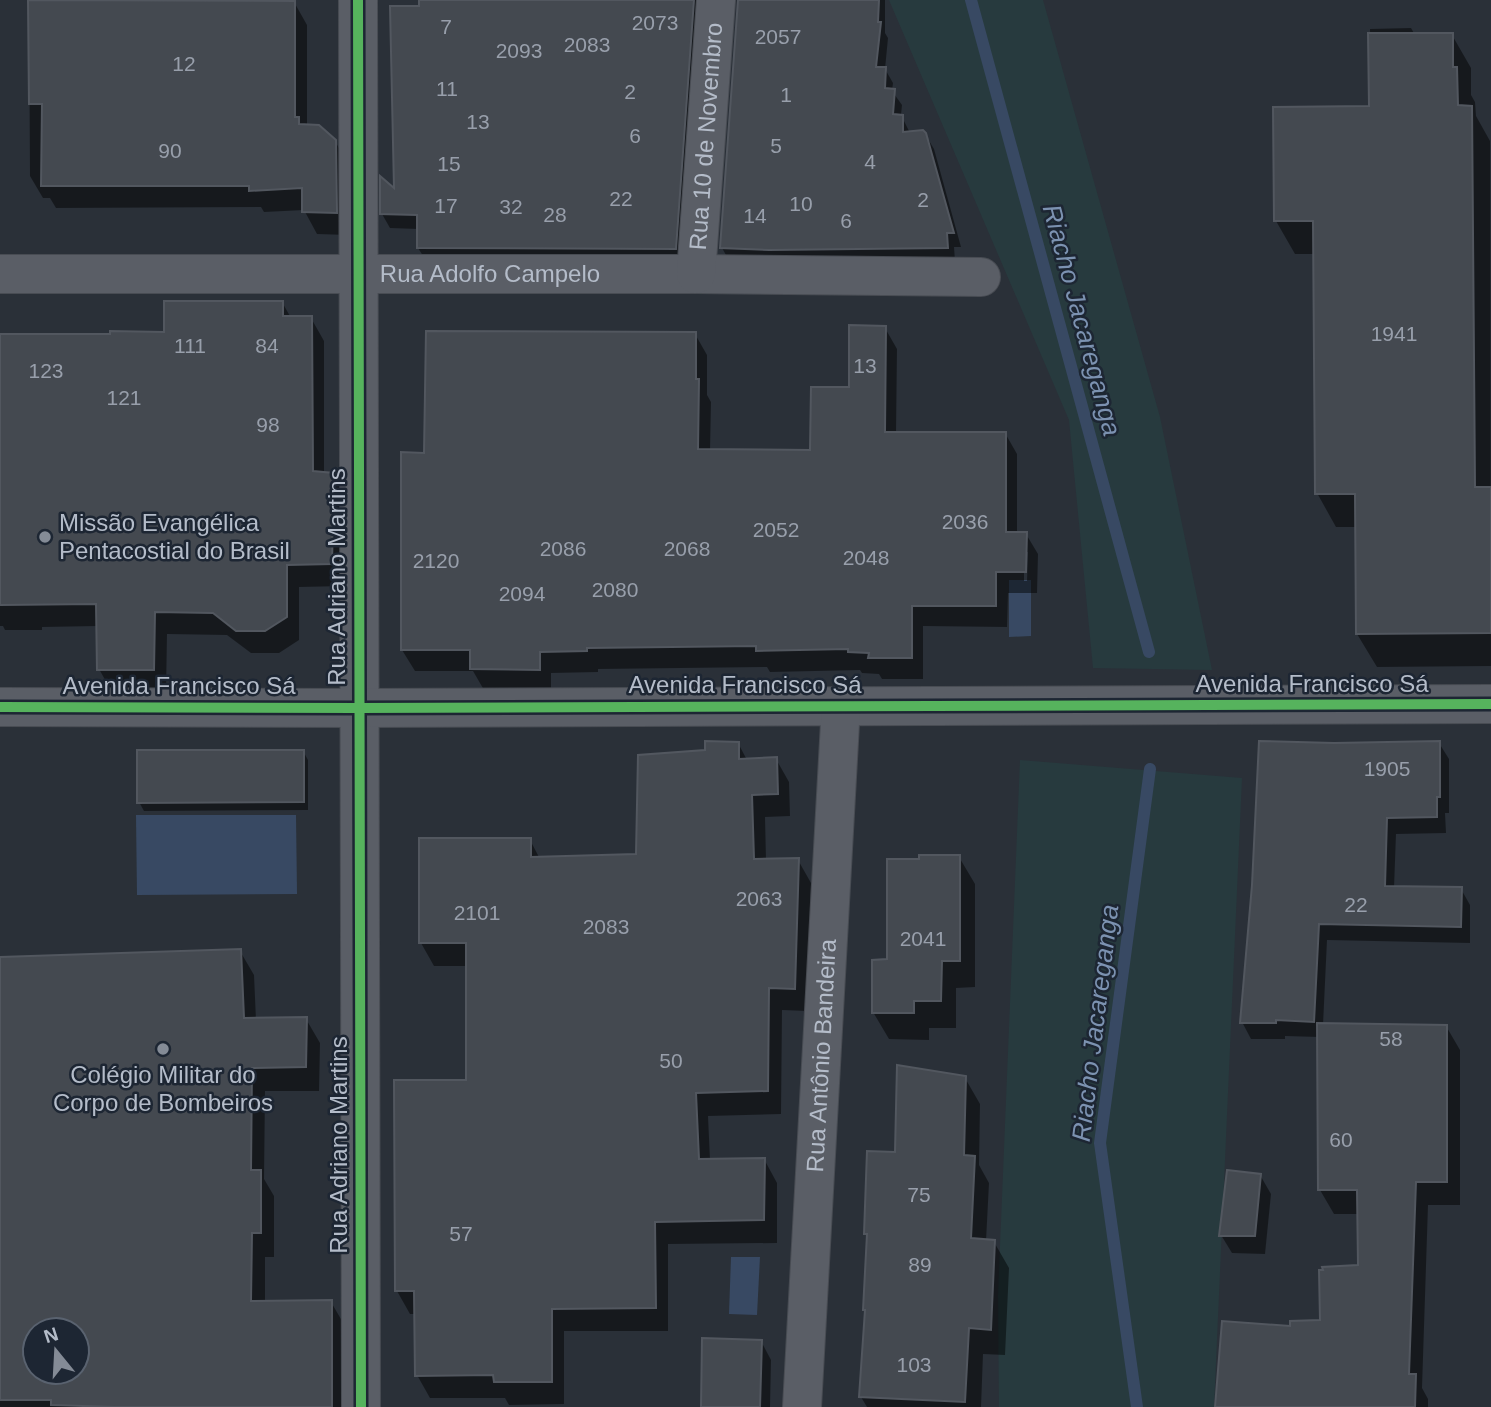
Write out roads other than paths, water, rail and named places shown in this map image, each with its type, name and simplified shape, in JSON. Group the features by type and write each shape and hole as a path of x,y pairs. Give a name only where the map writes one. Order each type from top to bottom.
{"street":[{"name":"Rua Adriano Martins","path":"358,0 361,1407"},
{"name":"Rua 10 de Novembro","path":"696,274 716,0"},
{"name":"Rua Adolfo Campelo","path":"0,274 696,274 981,277"},
{"name":"Avenida Francisco Sá","path":"0,707 1491,704"},
{"name":"Rua Antônio Bandeira","path":"802,1407 841,705"}],"water":[{"path":"1009,580 1031,580 1031,636 1009,637"},
{"path":"136,815 296,815 297,894 137,895"},
{"path":"731,1257 760,1257 757,1315 729,1314"}],"waterway":[{"name":"Riacho Jacareganga","path":"971,0 1149,652"},
{"name":"Riacho Jacareganga","path":"1137,1407 1100,1143 1150,769"}],"place":[{"name":"Missão Evangélica Pentacostial do Brasil","path":"45,537"},
{"name":"Colégio Militar do Corpo de Bombeiros","path":"163,1049"}]}
